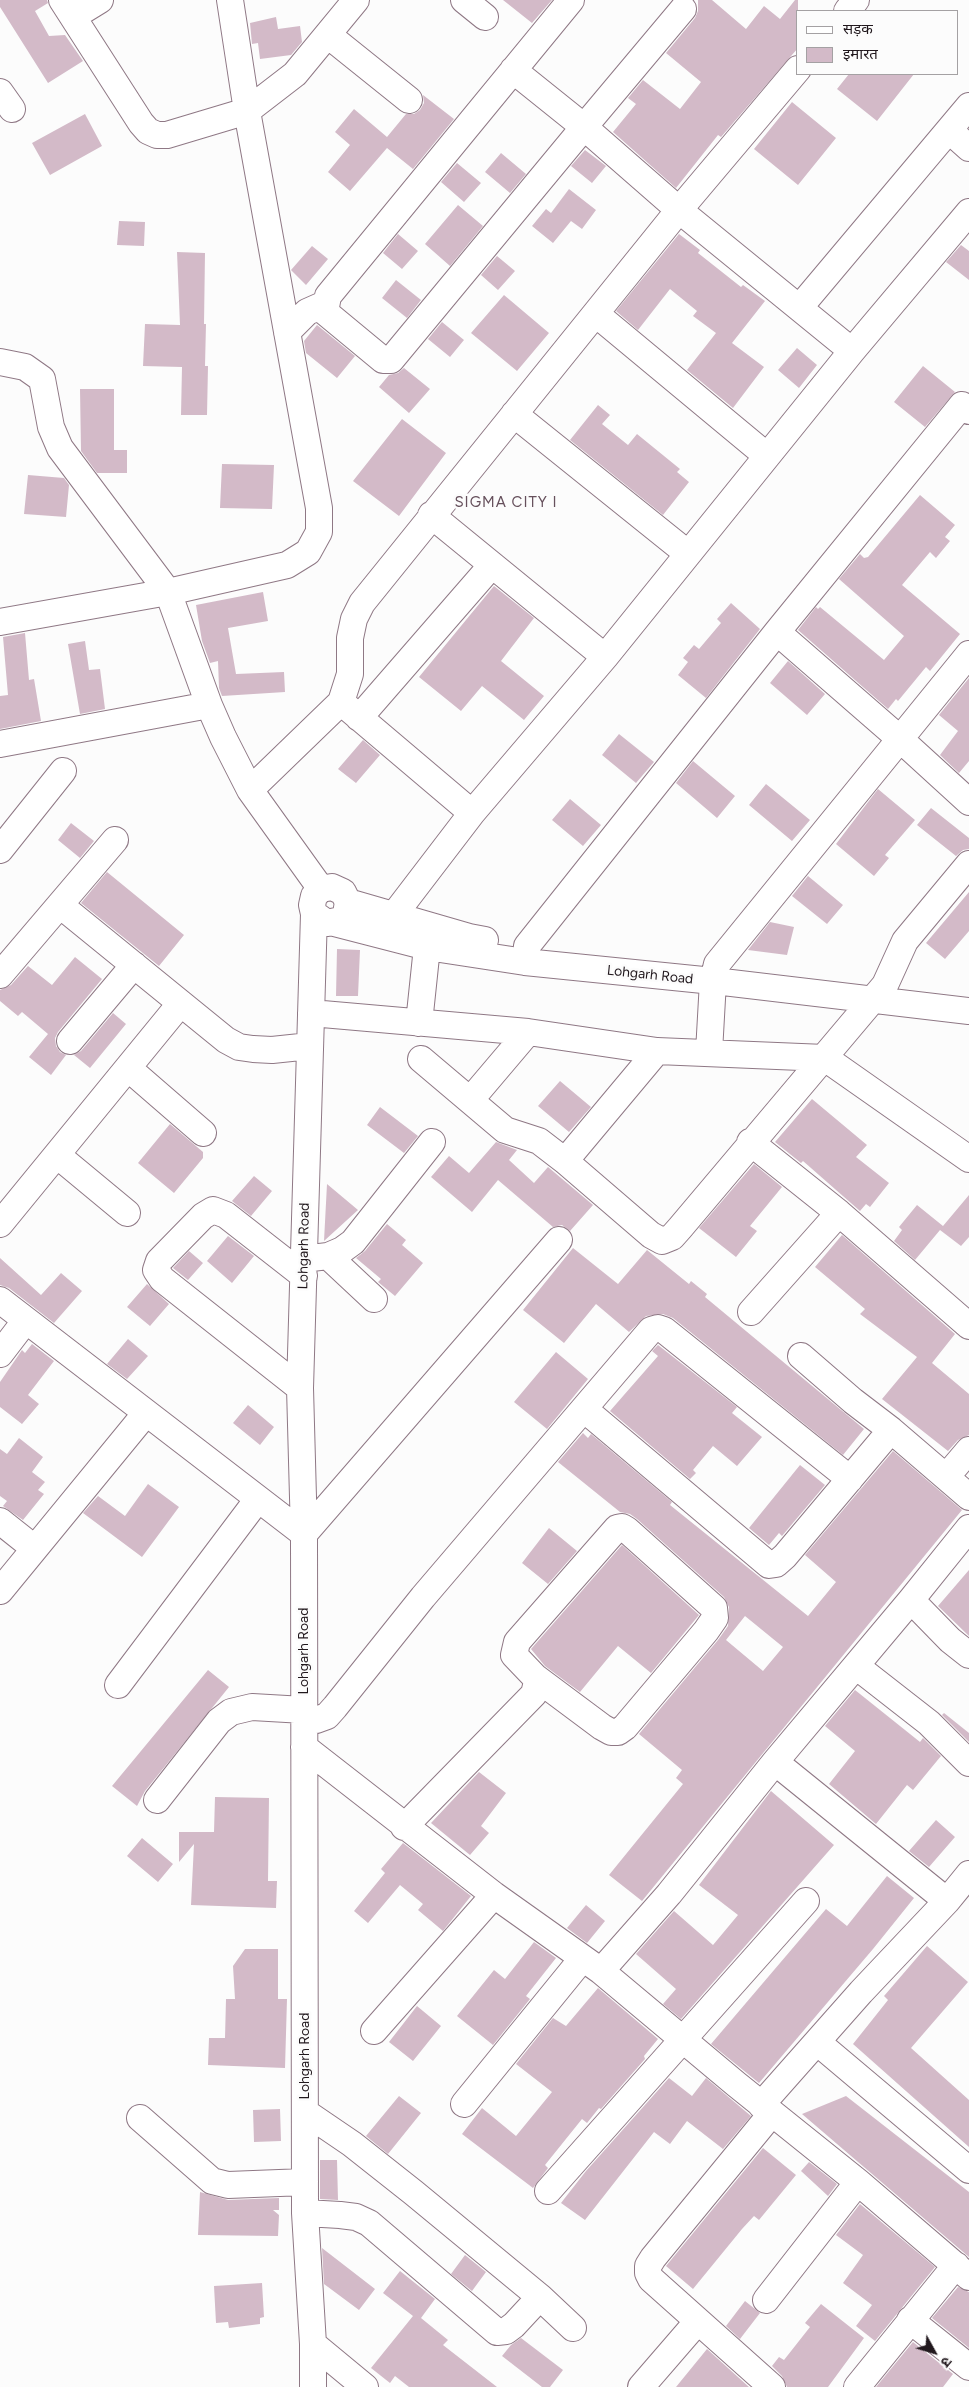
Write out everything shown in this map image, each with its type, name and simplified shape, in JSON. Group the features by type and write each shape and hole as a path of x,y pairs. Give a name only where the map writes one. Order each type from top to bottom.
{"street":[{"path":"100,0 68,8 141,123 148,131 157,135 166,135 247,111 296,74 356,0"},
{"path":"0,622 168,592 287,565 308,552 319,532 319,508 247,111 230,0"},
{"path":"464,0 485,17"},
{"path":"571,0 328,296 325,312 383,360 391,360 584,127 682,3"},
{"path":"848,10 856,0"},
{"path":"328,35 408,100"},
{"path":"513,70 584,127 679,210 852,350"},
{"path":"472,813 350,710 350,638 354,619 362,603 431,515 679,210 796,71"},
{"path":"800,307 959,139 969,106"},
{"path":"967,404 777,632 526,954 469,938 389,926 472,813 605,657 852,350 969,212"},
{"path":"287,332 307,312 325,304"},
{"path":"596,314 767,456"},
{"path":"0,362 25,367 42,379 51,426 60,448 168,592 209,705 250,790 321,889 314,896 312,905 332,913"},
{"path":"514,414 687,554"},
{"path":"431,515 605,657"},
{"path":"250,790 350,710 492,565"},
{"path":"777,632 969,802"},
{"path":"709,1052 715,973 969,654"},
{"path":"0,744 209,705"},
{"path":"0,850 63,771"},
{"path":"0,975 115,840"},
{"path":"421,1059 505,1130 539,1141 651,1235 662,1241 672,1237 680,1228 750,1142 825,1058 878,993 904,941 969,864"},
{"path":"60,905 226,1040 239,1047 272,1050 310,1046"},
{"name":"Lohgarh Road","path":"313,2387 313,2344 305,2213 304,1534 300,1388 312,1264 311,1014 332,913 389,926 427,947 526,954 715,973 878,993 969,1011"},
{"path":"419,1023 427,947"},
{"path":"70,1041 134,965"},
{"path":"878,993 969,994"},
{"path":"0,1224 180,1004"},
{"path":"311,1014 528,1032 658,1051 825,1058 969,1159"},
{"path":"478,1091 528,1032"},
{"path":"565,1161 658,1051"},
{"path":"128,1068 204,1133"},
{"path":"312,1264 342,1250 353,1242 432,1142"},
{"path":"750,1142 839,1213 969,1326"},
{"path":"57,1155 126,1212"},
{"path":"300,1388 162,1279 156,1270 159,1261 203,1216 212,1210 226,1215 374,1299"},
{"path":"751,1312 839,1213"},
{"path":"0,1300 304,1534 559,1240"},
{"path":"0,1354 26,1320"},
{"path":"157,1800 219,1721 231,1712 252,1707 304,1715 316,1720 327,1716 336,1708 423,1597 644,1337 658,1328 850,1479"},
{"path":"801,1356 853,1402 891,1430 947,1476 969,1497"},
{"path":"584,1409 769,1565 776,1564 785,1556 891,1430"},
{"path":"0,1591 146,1413"},
{"path":"947,1476 969,1450"},
{"path":"118,1685 258,1499"},
{"path":"0,1521 34,1548"},
{"path":"404,1827 534,1694 537,1682 535,1677 514,1655 518,1642 617,1528 622,1527 626,1530 714,1608 715,1618 706,1631 625,1727 618,1732 611,1732 602,1727 535,1677"},
{"path":"464,2104 592,1965 669,1894 775,1762 912,1600 969,1528"},
{"path":"912,1600 950,1640 969,1655"},
{"path":"856,1666 928,1723 969,1763"},
{"path":"304,1747 404,1827 494,1895 592,1965 858,2182 962,2271 910,2320 860,2386"},
{"path":"775,1762 947,1901"},
{"path":"772,2387 651,2279 648,2266 817,2042 947,1901 969,1874"},
{"path":"374,2031 494,1895"},
{"path":"548,2191 806,1900"},
{"path":"817,2042 969,2170"},
{"path":"305,2112 352,2144 414,2193 540,2297 573,2328"},
{"path":"140,2118 212,2181 228,2184 305,2182"},
{"path":"766,2300 858,2182"},
{"path":"305,2213 356,2217 368,2223 497,2332 506,2331 514,2325 540,2297"},
{"path":"910,2320 969,2367"},
{"path":"640,2387 698,2321"},
{"path":"313,2344 365,2387"}],"building":[{"path":"0,0 47,0 48,3 35,11 49,36 65,35 83,61 48,83 0,7"},
{"path":"503,0 552,0 532,23"},
{"path":"698,0 712,0 746,29 764,6 780,19 795,0 798,0 798,10 796,10 796,50 721,137 718,135 676,188 613,132 636,104 628,98 643,80 680,109 701,82 666,53 695,18 698,11"},
{"path":"276,17 278,29 300,26 302,42 291,55 260,59 258,43 252,44 250,23"},
{"path":"848,75 913,75 877,121 837,89"},
{"path":"423,95 454,119 413,169 387,148 350,191 328,172 350,145 335,132 354,109 387,137 406,114 414,114 420,110 424,103"},
{"path":"792,102 836,138 798,185 754,149"},
{"path":"85,114 102,146 50,175 32,143"},
{"path":"585,150 606,166 592,183 571,166"},
{"path":"501,153 526,174 510,193 485,172"},
{"path":"457,163 481,183 464,202 441,182"},
{"path":"569,189 596,210 582,229 571,221 553,243 532,226 546,209 551,213"},
{"path":"458,205 483,226 450,266 425,244"},
{"path":"119,221 145,222 144,246 117,245"},
{"path":"398,234 418,251 402,269 383,253"},
{"path":"679,234 700,250 698,253 741,287 743,285 765,301 732,343 764,367 733,408 687,370 716,333 693,316 697,311 670,289 638,330 616,311"},
{"path":"961,245 969,251 969,280 946,262"},
{"path":"312,246 328,259 306,285 291,270"},
{"path":"177,252 205,253 204,324 206,324 205,366 208,366 207,415 181,415 182,367 143,366 145,324 180,325"},
{"path":"497,256 515,271 498,290 481,275"},
{"path":"396,280 421,300 407,318 382,298"},
{"path":"504,295 549,333 517,371 471,333"},
{"path":"442,322 464,340 450,357 428,339"},
{"path":"317,325 355,356 337,378 306,353 304,341"},
{"path":"797,348 817,365 799,388 778,370"},
{"path":"923,366 955,392 925,427 894,402"},
{"path":"404,368 430,389 409,413 379,387 389,375 398,373"},
{"path":"80,389 114,389 114,450 127,450 127,473 97,473 81,451"},
{"path":"598,405 610,415 602,424 628,445 637,434 680,469 677,472 689,482 663,515 570,440"},
{"path":"402,419 446,453 399,516 353,481"},
{"path":"222,464 274,465 272,509 220,508"},
{"path":"28,475 64,478 69,485 66,517 24,514"},
{"path":"920,495 955,525 945,537 950,541 936,558 930,552 902,585 960,634 930,671 926,667 898,701 896,699 888,709 798,630 816,607 818,609 820,607 884,660 904,636 839,579 860,554 864,558 868,557"},
{"path":"494,586 534,618 501,661 544,696 524,720 482,686 461,711 419,677"},
{"path":"263,592 268,621 228,628 236,674 284,672 285,692 222,696 219,688 218,661 210,663 202,641 196,605"},
{"path":"731,603 760,629 706,698 678,675 688,662 683,658 694,645 699,649 721,623 717,619"},
{"path":"25,633 29,680 34,679 41,721 0,729 0,696 8,695 3,637"},
{"path":"85,641 89,670 100,669 105,709 80,714 68,644"},
{"path":"788,661 825,694 807,715 770,683"},
{"path":"969,678 969,761 959,773 940,755 958,731 939,715"},
{"path":"619,734 654,762 636,783 602,755"},
{"path":"363,740 380,755 356,783 338,769"},
{"path":"693,761 735,796 717,818 676,783"},
{"path":"766,784 810,820 792,841 749,805"},
{"path":"878,789 915,820 885,855 889,858 874,876 836,844"},
{"path":"570,799 601,825 583,846 552,820"},
{"path":"931,808 969,838 969,849 963,850 956,856 917,825"},
{"path":"71,823 94,841 80,858 58,840"},
{"path":"107,872 184,935 159,966 81,903"},
{"path":"808,876 843,905 827,924 792,896"},
{"path":"969,892 969,931 945,959 926,943"},
{"path":"770,922 794,927 787,955 748,950"},
{"path":"337,949 360,950 358,996 336,996"},
{"path":"75,957 102,979 58,1032 55,1038 56,1046 60,1052 66,1055 51,1075 29,1057 48,1034 22,1012 18,1016 0,1001 0,990 11,985 28,966 52,985"},
{"path":"113,1013 126,1024 90,1068 74,1055 81,1051"},
{"path":"560,1081 591,1107 569,1132 538,1106"},
{"path":"812,1099 867,1145 856,1157 889,1183 870,1207 866,1204 860,1211 803,1161 801,1163 775,1142"},
{"path":"380,1107 418,1136 404,1153 367,1125"},
{"path":"170,1124 203,1152 203,1158 174,1193 138,1163"},
{"path":"496,1142 517,1150 509,1160 534,1183 548,1167 593,1205 570,1231 562,1225 553,1227 498,1180 472,1212 431,1177 449,1156 469,1173"},
{"path":"754,1164 782,1187 750,1226 757,1231 736,1257 699,1228"},
{"path":"254,1176 272,1191 251,1216 232,1201"},
{"path":"327,1184 358,1210 324,1241"},
{"path":"969,1195 969,1237 961,1246 940,1230 915,1260 894,1241 902,1230 899,1227 917,1205 943,1226"},
{"path":"387,1224 406,1240 402,1245 423,1263 395,1296 378,1282 381,1279 356,1258 365,1251"},
{"path":"842,1235 955,1334 932,1363 969,1394 969,1435 958,1440 948,1451 882,1399 917,1357 860,1314 865,1309 815,1267"},
{"path":"228,1236 254,1256 232,1283 207,1261"},
{"path":"573,1248 618,1284 647,1250 689,1284 691,1281 707,1294 705,1297 864,1429 843,1455 673,1318 663,1314 646,1316 629,1332 596,1304 564,1343 523,1310"},
{"path":"189,1251 203,1263 188,1280 173,1268"},
{"path":"0,1258 41,1295 61,1273 82,1291 54,1323 9,1288 0,1285"},
{"path":"147,1284 169,1304 150,1326 127,1307"},
{"path":"128,1339 148,1356 127,1379 107,1364"},
{"path":"32,1344 54,1361 28,1395 39,1404 22,1424 0,1407 0,1382 22,1350 25,1353"},
{"path":"658,1345 737,1407 732,1413 762,1437 737,1466 713,1446 693,1470 696,1473 690,1479 610,1411 658,1356 652,1351"},
{"path":"556,1352 588,1379 547,1429 514,1402"},
{"path":"248,1405 274,1427 260,1445 233,1423"},
{"path":"583,1433 588,1438 591,1434 672,1502 670,1505 808,1616 836,1582 805,1555 893,1451 962,1510 642,1901 609,1875 683,1784 676,1778 682,1770 639,1734 728,1626 729,1607 724,1597 637,1519 630,1514 620,1512 558,1462","holes":["745,1616 783,1647 763,1671 726,1640"]},
{"path":"19,1438 43,1457 32,1472 45,1482 38,1490 44,1494 23,1520 3,1506 7,1501 0,1496 0,1449 7,1454"},
{"path":"800,1465 825,1485 782,1536 779,1533 769,1545 749,1528"},
{"path":"148,1484 179,1507 142,1557 83,1513 98,1496 125,1516"},
{"path":"549,1528 577,1551 548,1584 522,1563"},
{"path":"622,1545 699,1615 651,1673 618,1646 580,1692 545,1666 531,1649"},
{"path":"969,1570 969,1636 938,1606"},
{"path":"208,1670 229,1687 145,1791 137,1806 112,1786"},
{"path":"855,1690 920,1742 923,1738 941,1756 913,1790 907,1785 876,1824 829,1784 855,1751 825,1726"},
{"path":"944,1713 969,1733 969,1742 942,1715"},
{"path":"479,1772 506,1793 481,1826 489,1833 470,1855 431,1823"},
{"path":"771,1791 834,1845 681,2019 663,2004 676,1989 636,1954 674,1911 713,1945 738,1915 699,1885"},
{"path":"215,1797 269,1798 268,1881 277,1881 276,1908 191,1905 194,1844 179,1862 179,1832 214,1832"},
{"path":"936,1820 955,1837 929,1867 909,1851"},
{"path":"142,1838 173,1864 158,1882 127,1856"},
{"path":"403,1843 471,1896 443,1931 418,1910 423,1904 400,1885 368,1923 354,1911 385,1873 381,1869"},
{"path":"887,1876 914,1898 759,2083 711,2044 826,1909 847,1926"},
{"path":"586,1905 605,1921 587,1943 567,1928"},
{"path":"534,1942 556,1958 526,1996 530,1999 493,2045 457,2016 494,1970 505,1979"},
{"path":"927,1946 968,1982 911,2048 969,2100 969,2147 853,2044 888,2000 884,1996"},
{"path":"245,1949 278,1949 278,1999 287,1999 285,2068 208,2065 209,2038 225,2038 226,1999 235,1999 233,1966"},
{"path":"598,1988 658,2039 644,2056 645,2059 601,2109 599,2108 587,2123 582,2119 545,2165 548,2168 533,2188 462,2134 482,2108 516,2136 552,2092 516,2064 553,2018 566,2026"},
{"path":"417,2006 441,2026 413,2061 389,2042"},
{"path":"669,2078 692,2096 706,2078 751,2116 723,2149 687,2121 670,2144 654,2132 585,2220 561,2203 586,2171"},
{"path":"399,2096 421,2113 388,2154 366,2136"},
{"path":"846,2096 969,2192 969,2257 802,2114"},
{"path":"280,2109 281,2141 254,2142 253,2110"},
{"path":"763,2148 796,2175 759,2220 754,2216 742,2229 693,2289 666,2266"},
{"path":"320,2160 337,2160 338,2200 320,2199"},
{"path":"809,2162 837,2184 828,2196 801,2171"},
{"path":"200,2192 228,2200 279,2198 279,2210 273,2210 279,2215 278,2236 198,2235"},
{"path":"860,2204 935,2267 875,2341 856,2326 872,2305 843,2283 863,2255 836,2235"},
{"path":"322,2248 375,2289 359,2310 324,2284"},
{"path":"465,2255 486,2272 472,2291 451,2274"},
{"path":"400,2271 435,2299 421,2318 448,2340 443,2345 497,2387 409,2387 395,2376 390,2383 371,2368 413,2316 383,2293"},
{"path":"262,2283 264,2317 260,2318 260,2324 229,2328 228,2322 216,2323 214,2286"},
{"path":"958,2287 969,2292 969,2348 932,2318"},
{"path":"745,2301 760,2313 740,2339 726,2326"},
{"path":"821,2304 864,2338 828,2387 787,2387 782,2376 772,2366 779,2357 784,2360 810,2327 805,2323"},
{"path":"521,2338 563,2370 550,2387 542,2387 502,2356 511,2345"},
{"path":"913,2342 953,2374 943,2387 876,2387"},
{"path":"707,2349 749,2387 676,2387"}],"district":[{"name":"SIGMA CITY I","path":"506,503"}]}
